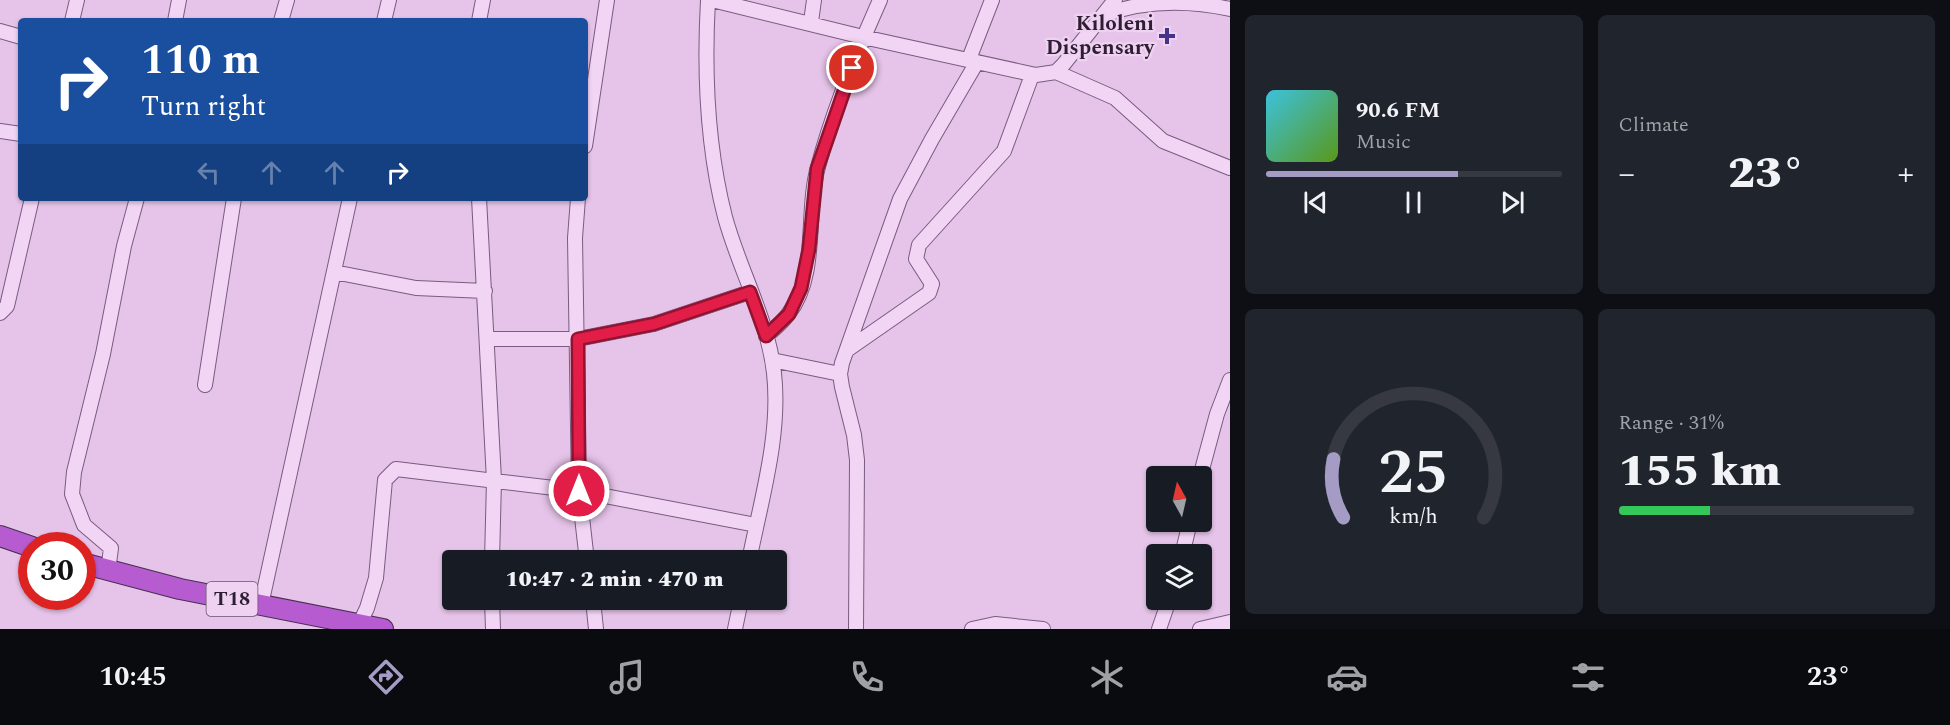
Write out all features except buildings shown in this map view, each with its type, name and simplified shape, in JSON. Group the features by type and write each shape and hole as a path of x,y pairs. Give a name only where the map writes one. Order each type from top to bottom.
{"highway":[{"path":"0,536 18,542"},
{"name":"T18","path":"96,567 358,626 383,629"}],"street":[{"path":"73,18 77,0"},
{"path":"175,18 178,0"},
{"path":"282,18 287,0"},
{"path":"385,18 389,0"},
{"path":"480,18 483,0"},
{"path":"588,126 607,0"},
{"path":"751,550 775,422 772,360 725,217 718,182 709,111 706,41 710,0 1032,75 1056,72 1115,98 1163,141 1230,168"},
{"path":"811,22 814,0"},
{"path":"766,336 789,314 801,288 809,249 817,169 863,37 880,0"},
{"path":"856,629 857,460 854,435 840,374 900,199 973,61 992,0"},
{"path":"1056,72 1099,16 1115,0"},
{"path":"1099,16 1144,2 1162,1 1200,2 1230,9"},
{"path":"0,31 18,36"},
{"path":"847,350 929,293 932,284 916,259 919,245 1004,150 1032,75"},
{"path":"0,131 18,134"},
{"path":"0,313 7,306 31,201"},
{"path":"108,571 111,548 84,525 72,494 74,472 103,354 124,246 136,201"},
{"path":"205,385 234,201"},
{"path":"261,605 349,201"},
{"path":"479,201 494,480 492,550"},
{"path":"578,201 575,238 579,491 586,550"},
{"path":"334,272 406,287 485,291"},
{"path":"488,339 578,339 654,324 750,292"},
{"path":"772,360 840,374"},
{"path":"1203,466 1217,414 1230,380"},
{"path":"358,626 367,608 376,578 383,489 387,475 396,469 579,491 756,525"},
{"path":"492,610 493,629"},
{"path":"594,610 596,629"},
{"path":"735,629 739,610"},
{"path":"1159,629 1166,610"},
{"path":"1200,629 1230,622"},
{"path":"972,629 995,624 1043,629"}],"place":[{"name":"Kiloleni Dispensary","path":"1167,36"}],"route":[{"path":"579,491 578,339 654,324 750,292 766,336 789,314 801,288 809,249 817,169 832,120 852,68"}]}
